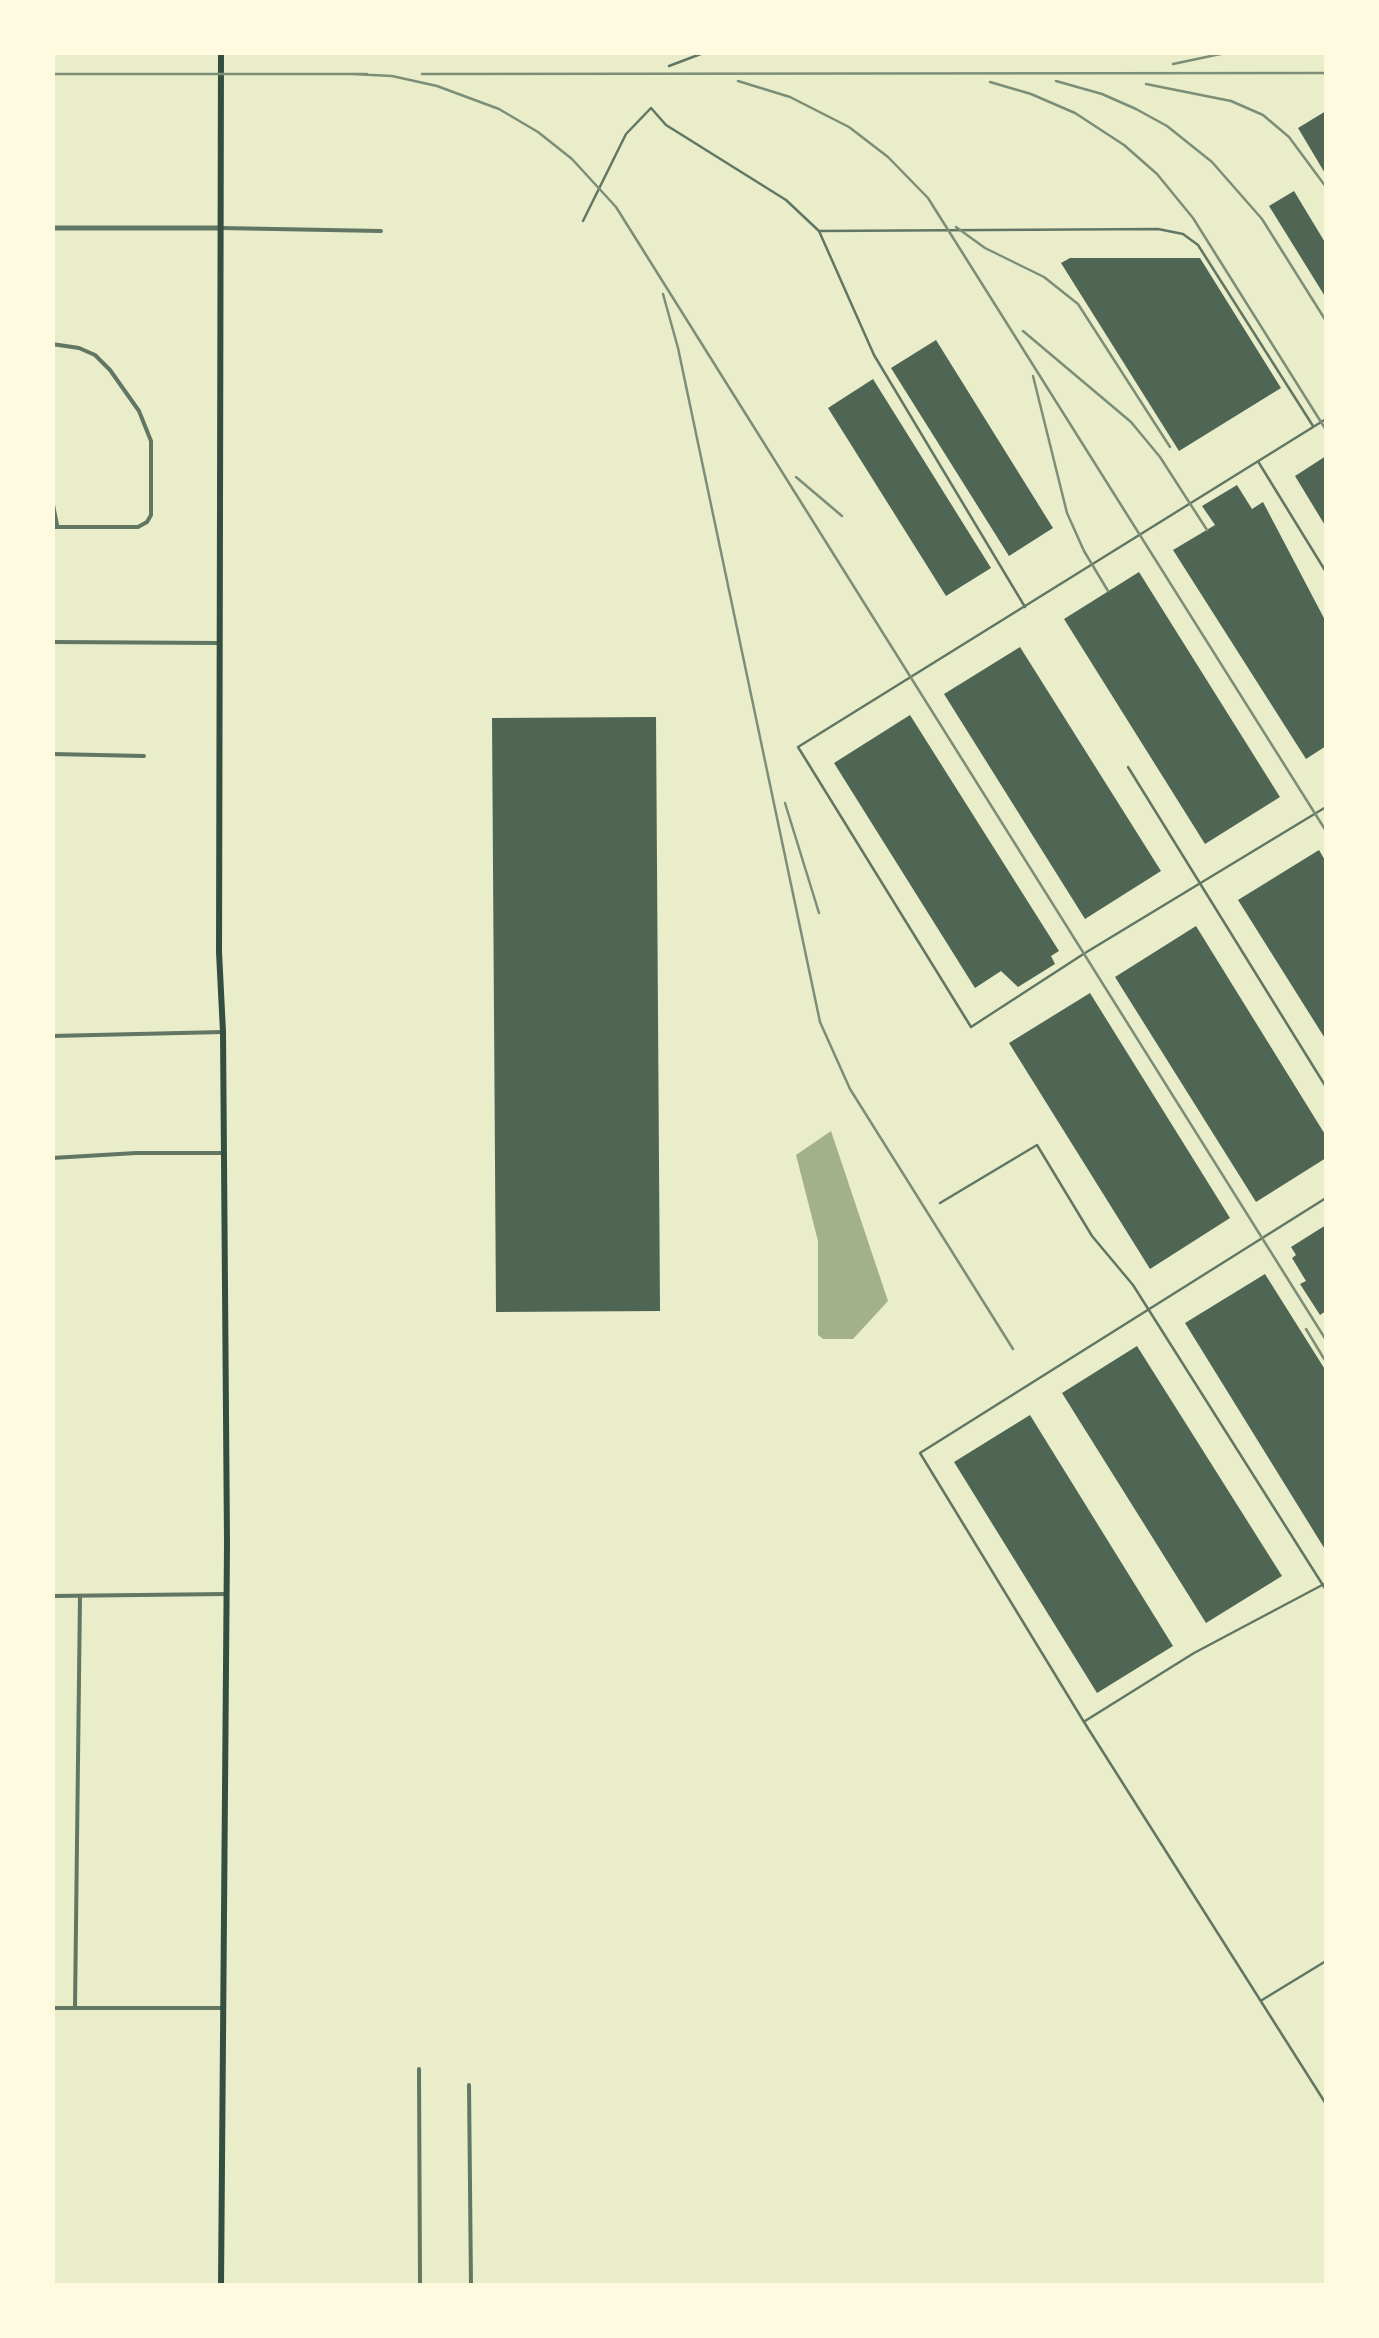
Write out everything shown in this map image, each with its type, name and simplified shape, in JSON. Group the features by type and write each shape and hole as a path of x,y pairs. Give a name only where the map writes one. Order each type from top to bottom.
{"main road":[{"path":"221,2286 226,1594 223,1032 219,952 222,52"}],"street":[{"path":"52,228 381,231"},
{"path":"52,344 66,344 95,356 110,370 148,427 151,514 138,527 55,526 52,500"},
{"path":"52,642 220,642"},
{"path":"52,754 144,756"},
{"path":"52,1036 223,1032"},
{"path":"52,1158 224,1153"},
{"path":"52,1596 226,1594"},
{"path":"75,2007 80,1596"},
{"path":"52,2008 225,2008"},
{"path":"419,2070 420,2286"},
{"path":"469,2085 471,2286"}],"lane":[{"path":"669,66 706,52"},
{"path":"583,221 626,134 651,108 666,125 786,200 819,231 874,354 1026,608"},
{"path":"819,231 1158,228 1182,234 1198,245 1313,427"},
{"path":"1326,419 798,747 971,1026 1326,807"},
{"path":"1258,462 1326,572"},
{"path":"1128,767 1326,1087"},
{"path":"940,1203 1037,1146 1092,1236 1134,1285 1326,1590"},
{"path":"1326,1198 920,1454 1326,2104"},
{"path":"1084,1722 1194,1653 1325,1584"},
{"path":"1261,2001 1326,1961"}],"shaded area":[{"path":"831,1131 888,1301 853,1339 823,1339 818,1335 818,1241 796,1155"}],"building":[{"path":"1326,111 1326,175 1298,128"},
{"path":"1294,191 1326,244 1326,298 1269,206"},
{"path":"1070,258 1200,258 1281,388 1179,451 1061,263"},
{"path":"936,340 1053,528 1009,556 891,368"},
{"path":"873,379 991,568 946,596 828,408"},
{"path":"1326,456 1326,527 1295,476"},
{"path":"1237,485 1252,509 1263,502 1326,622 1326,746 1306,759 1173,550 1215,525 1202,506"},
{"path":"1139,572 1280,797 1205,844 1064,619"},
{"path":"1020,647 1161,871 1085,919 944,694"},
{"path":"910,715 1059,951 1051,956 1055,964 1018,987 1001,971 975,988 834,763"},
{"path":"656,717 660,1311 496,1312 492,718"},
{"path":"1319,850 1326,862 1326,1040 1238,900"},
{"path":"1196,926 1326,1136 1326,1158 1256,1202 1115,977"},
{"path":"1090,993 1230,1218 1150,1269 1009,1043"},
{"path":"1326,1225 1326,1311 1320,1315 1300,1284 1306,1281 1292,1258 1296,1255 1291,1247"},
{"path":"1265,1274 1326,1371 1326,1551 1185,1323"},
{"path":"1137,1346 1282,1576 1206,1623 1062,1393"},
{"path":"1030,1415 1173,1646 1097,1693 954,1462"}],"railway":[{"path":"1173,64 1230,52"},
{"path":"422,74 1326,73"},
{"path":"52,74 367,74"},
{"path":"352,74 392,76 437,86 499,109 538,132 572,159 616,207 1326,1340"},
{"path":"738,81 790,97 849,127 888,157 928,198 1326,831"},
{"path":"1056,81 1136,109 1167,126 1212,162 1262,219 1326,321"},
{"path":"990,82 1075,113 1124,145 1157,174 1193,218 1326,430"},
{"path":"1146,84 1231,101 1263,115 1289,137 1326,187"},
{"path":"956,227 985,248 1044,277 1078,304 1170,447"},
{"path":"663,294 678,348 820,1022 850,1089 1013,1349"},
{"path":"1023,331 1131,422 1160,457 1207,530"},
{"path":"1033,376 1067,513 1108,591"},
{"path":"796,477 842,516"},
{"path":"785,803 819,913"},
{"path":"1306,1329 1326,1362"}]}
